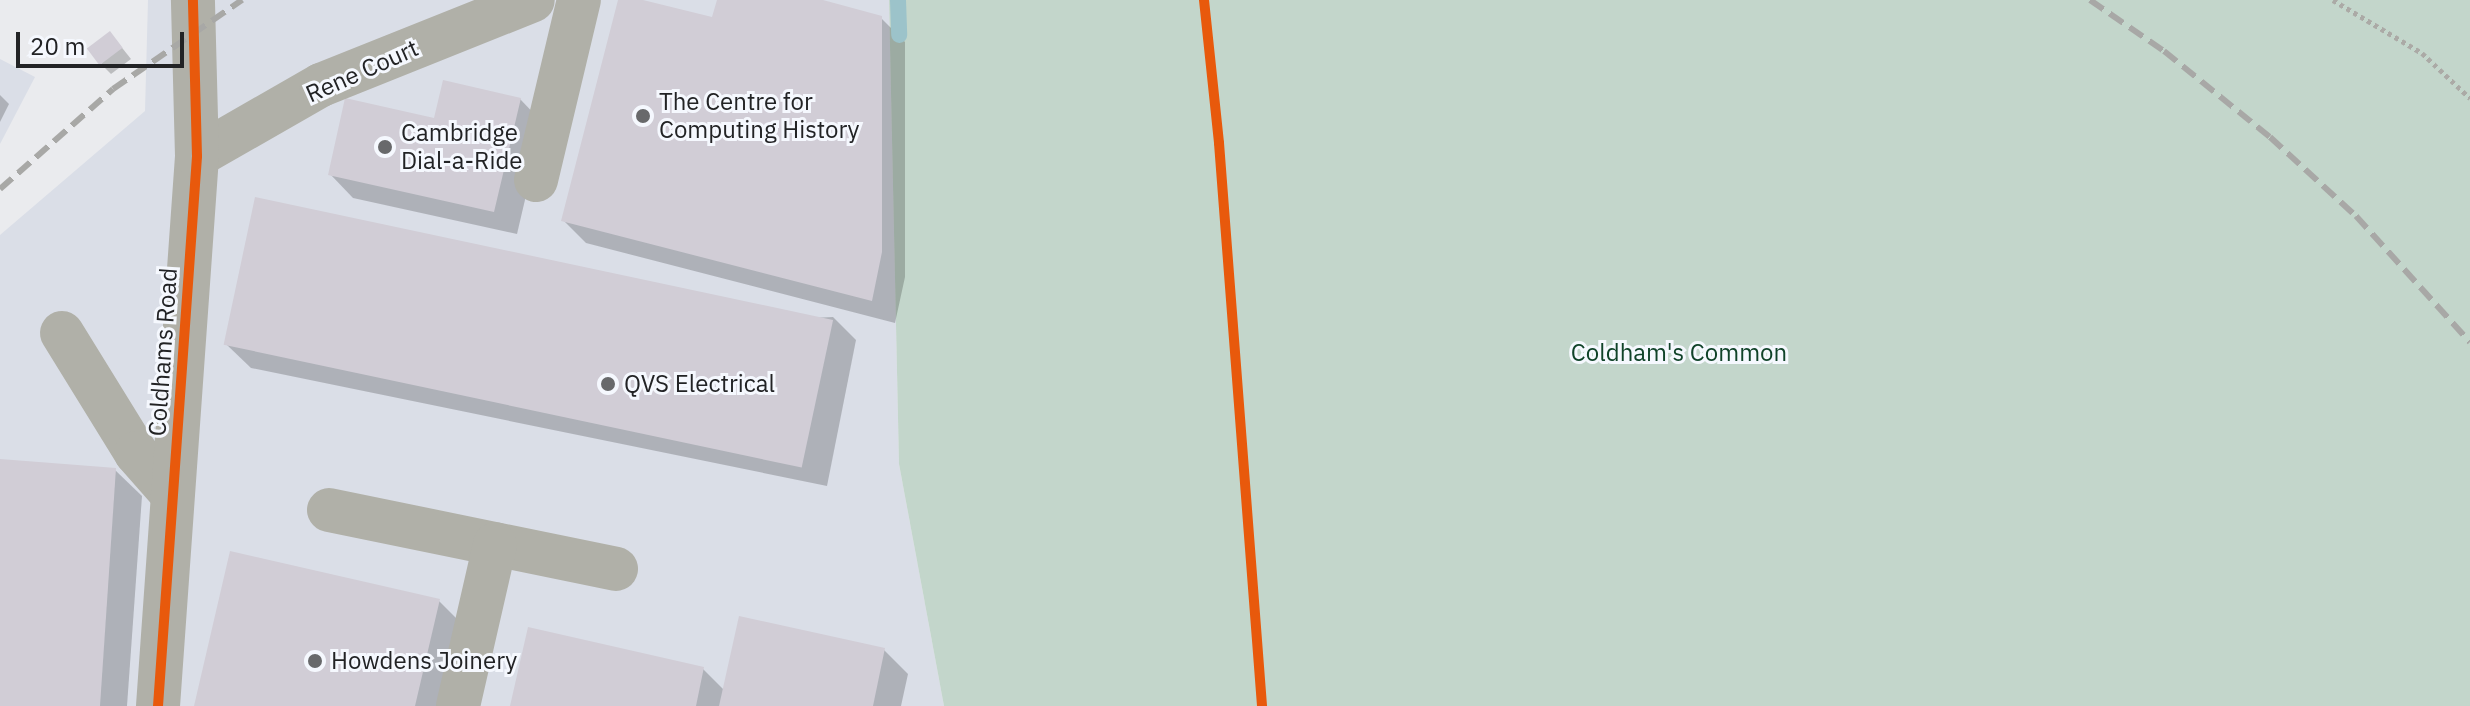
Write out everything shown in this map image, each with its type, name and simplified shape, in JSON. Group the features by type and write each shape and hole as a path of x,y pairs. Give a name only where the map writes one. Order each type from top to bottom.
{"street":[{"name":"Coldhams Road","path":"158,706 197,156 193,0"},
{"name":"Rene Court","path":"197,156 321,85 533,0"},
{"path":"536,180 579,0"},
{"path":"62,333 136,453 172,494"},
{"path":"329,510 616,569"},
{"path":"458,706 495,544"}],"path":[{"path":"2333,0 2422,53 2470,98"}],"shaded area":[{"path":"148,0 889,0 899,464 944,706 0,706 0,235 145,111"},
{"path":"0,59 35,77 0,144"}],"green space":[{"name":"Coldham's Common","path":"889,0 2470,0 2470,706 944,706 899,464"}],"building":[{"path":"618,0 643,0 712,17 717,0 823,0 882,16 882,252 872,301 561,221"},
{"path":"110,31 123,48 99,65 87,48"},
{"path":"443,80 521,98 494,212 328,175 345,98 434,118"},
{"path":"255,197 833,320 802,468 224,345"},
{"path":"0,459 116,468 100,706 0,706"},
{"path":"230,551 440,599 415,706 194,706"},
{"path":"739,616 885,648 873,706 719,706"},
{"path":"528,627 704,667 696,706 510,706"}],"waterway":[{"path":"898,0 899,35"}],"railway":[{"path":"0,189 113,89 242,0"},
{"path":"2090,0 2164,51 2270,137 2356,216 2470,342"}],"cycle path":[{"path":"158,706 197,156 193,0"},
{"path":"1204,0 1219,143 1262,706"}],"place":[{"name":"The Centre for Computing History","path":"643,116"},
{"name":"Cambridge Dial-a-Ride","path":"385,147"},
{"name":"QVS Electrical","path":"608,384"},
{"name":"Howdens Joinery","path":"315,661"}]}
